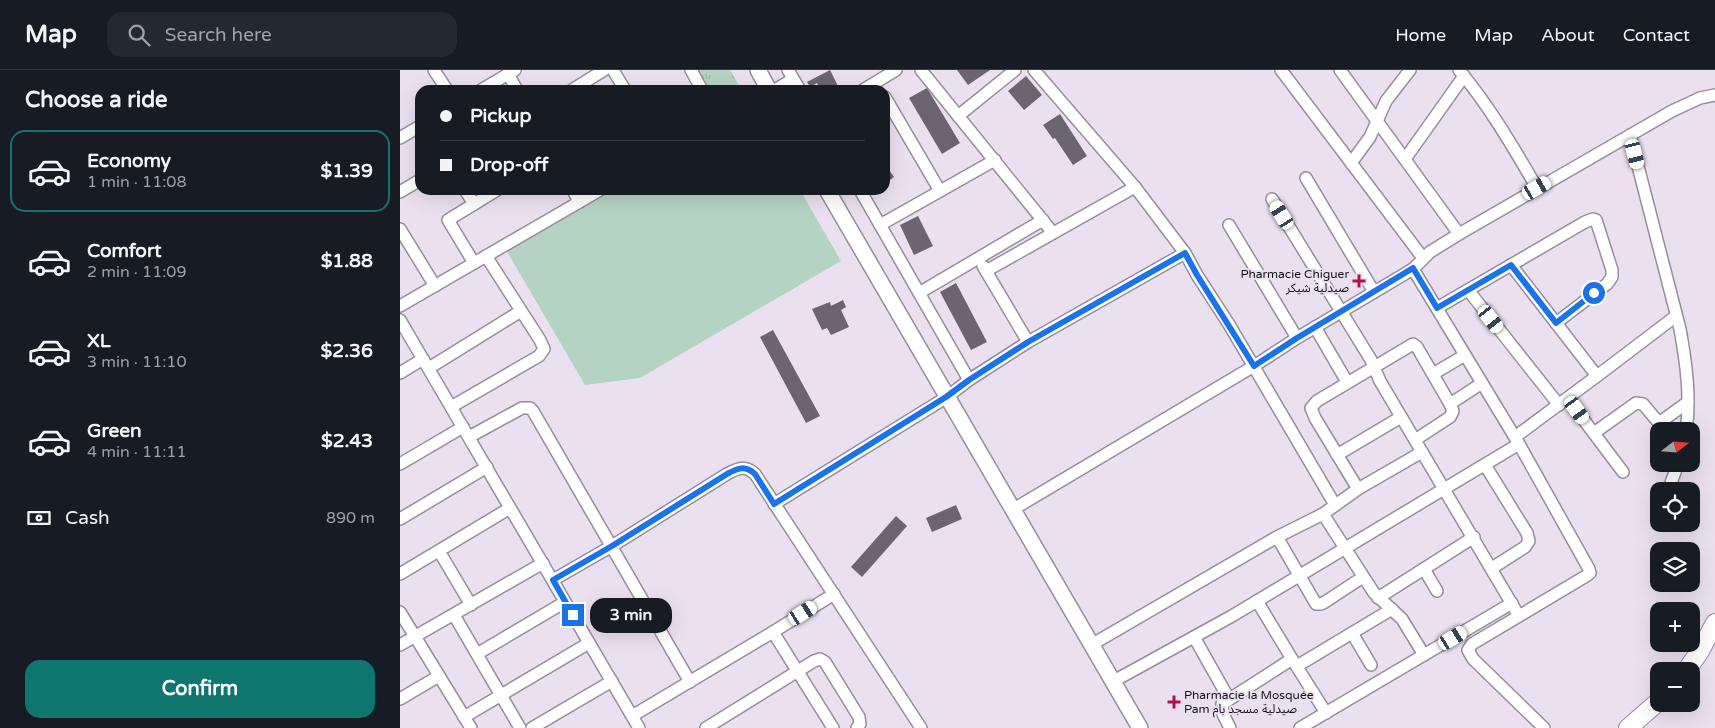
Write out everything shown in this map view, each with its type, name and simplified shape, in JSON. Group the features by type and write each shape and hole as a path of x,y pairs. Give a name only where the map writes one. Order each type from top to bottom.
{"main road":[{"path":"758,70 766,85"},
{"path":"830,195 1140,728"},
{"path":"1692,662 1715,623"},
{"path":"1628,728 1650,709"}],"street":[{"path":"434,70 444,85"},
{"path":"580,85 604,70"},
{"path":"613,70 622,85"},
{"path":"691,70 699,85"},
{"path":"880,85 896,70"},
{"path":"921,70 1053,233"},
{"path":"958,116 1015,70"},
{"path":"1034,70 1135,187 1185,253 1336,505"},
{"path":"1281,70 1422,258"},
{"path":"1351,163 1370,137 1386,100 1410,70"},
{"path":"1342,71 1459,234"},
{"path":"489,85 511,72 515,85"},
{"path":"1405,159 1462,73 1497,119 1537,188"},
{"path":"780,85 791,74 797,85"},
{"path":"1012,510 1342,312 1413,268 1422,258 1459,234 1630,134 1700,98 1715,95"},
{"path":"890,106 940,191"},
{"path":"400,138 415,129"},
{"path":"1630,134 1684,354 1688,402 1687,422"},
{"path":"880,225 995,160"},
{"path":"1306,178 1374,292"},
{"path":"400,192 415,183"},
{"path":"986,271 1135,187"},
{"path":"468,195 474,204"},
{"path":"474,263 448,220 489,195"},
{"path":"576,195 579,202"},
{"path":"400,306 591,195"},
{"path":"863,195 969,380"},
{"path":"1272,199 1375,366 1380,381 1520,616"},
{"path":"1437,308 1593,219 1598,222 1612,270 1612,277 1607,284 1556,323"},
{"path":"919,293 1042,220"},
{"path":"1229,225 1297,338"},
{"path":"400,229 435,286"},
{"path":"774,504 946,397 1028,342 1185,253"},
{"path":"451,407 542,353 544,349 486,256"},
{"path":"979,258 1028,342"},
{"path":"1511,265 1597,376"},
{"path":"1413,268 1517,440 1590,569 1590,573 1586,576 1472,644 1468,650 1473,659 1544,728"},
{"path":"1468,290 1564,402 1594,434 1623,472"},
{"path":"400,373 426,363 521,311"},
{"path":"1112,682 1257,601 1445,490 1517,440 1676,316"},
{"path":"400,320 636,724 690,682 834,594"},
{"path":"1315,327 1347,382"},
{"path":"1358,490 1315,418 1312,408 1317,401 1413,344 1417,347 1433,374 1450,404 1453,414 1415,440"},
{"path":"1433,374 1465,354"},
{"path":"1450,404 1482,384"},
{"path":"1594,434 1636,403 1643,404 1659,423 1688,402"},
{"path":"400,464 466,432 522,408 530,408 690,682"},
{"path":"1337,455 1401,416"},
{"path":"1091,644 1277,537 1323,514 1358,490 1422,452"},
{"path":"1485,464 1529,541 1525,547 1492,568"},
{"path":"400,519 487,467"},
{"path":"553,580 612,546 727,474 740,468 745,468 755,474 921,728"},
{"path":"400,574 510,508"},
{"path":"1323,514 1363,577 1378,598 1402,619 1424,656"},
{"path":"1277,537 1318,605 1363,577"},
{"path":"1378,598 1474,537"},
{"path":"439,551 471,605"},
{"path":"400,644 543,563"},
{"path":"1424,569 1437,591"},
{"path":"1257,601 1326,713"},
{"path":"476,654 565,602"},
{"path":"1300,728 1512,603"},
{"path":"1230,728 1223,714 1222,704 1392,609"},
{"path":"400,612 471,728"},
{"path":"454,615 520,728"},
{"path":"773,632 833,728"},
{"path":"1352,633 1371,665"},
{"path":"1194,637 1229,699"},
{"path":"464,717 589,642"},
{"path":"706,728 817,659 825,662 859,717 860,724 857,728"},
{"path":"400,699 439,676"},
{"path":"532,728 612,681"}],"green space":[{"path":"698,70 730,70 739,85 707,85"},
{"path":"600,195 803,195 841,261 640,378 585,385 506,250"}],"building":[{"path":"830,70 838,85 818,85 817,83 809,85 807,82"},
{"path":"957,70 990,70 968,85"},
{"path":"1026,76 1042,95 1024,110 1008,91"},
{"path":"927,88 960,143 942,154 909,98"},
{"path":"1060,114 1087,156 1073,165 1055,138 1053,139 1043,125"},
{"path":"890,171 894,177 890,180"},
{"path":"918,216 933,246 914,255 900,225"},
{"path":"956,283 987,342 971,350 940,292"},
{"path":"843,300 846,307 841,310 849,327 831,335 827,328 822,330 812,309 830,302 831,306"},
{"path":"773,330 820,416 806,423 760,337"},
{"path":"956,505 962,519 932,532 926,518"},
{"path":"896,516 907,526 862,577 851,567"}],"place":[{"name":"Pharmacie Chiguer صيدلية شيكر","path":"1359,281"},
{"name":"Pharmacie la Mosquée Pam صيدلية مسجد بام","path":"1174,702"}],"route":[{"path":"573,615 553,580 612,546 727,474 740,468 750,470 755,474 774,504 957,391 969,380 1028,342 1185,253 1254,366 1413,268 1437,308 1511,265 1556,323 1594,293"}]}
